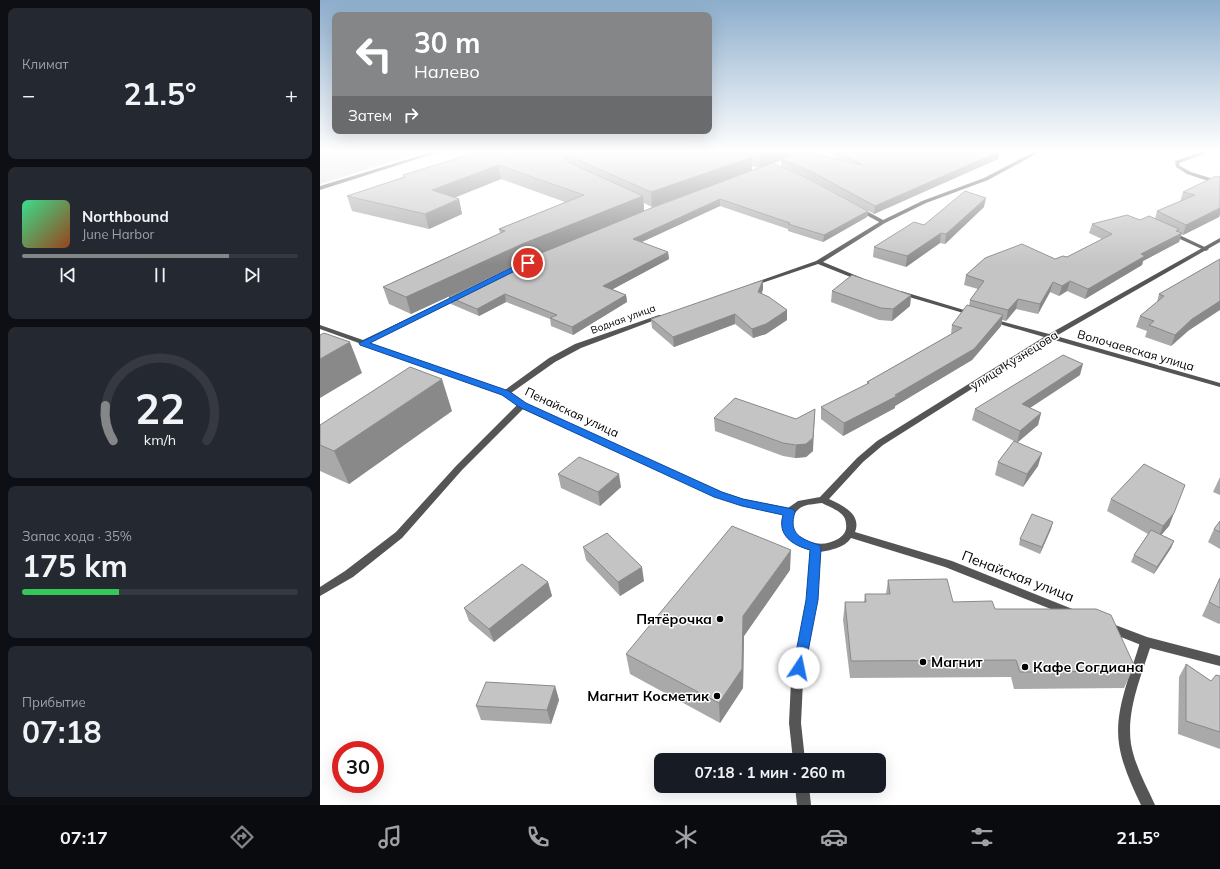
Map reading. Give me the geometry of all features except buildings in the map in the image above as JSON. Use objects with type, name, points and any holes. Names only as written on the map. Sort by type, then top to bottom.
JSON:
[{"type":"street","points":[[744,287],[818,262],[883,222],[924,202],[956,190]]},
{"type":"street","points":[[856,207],[883,222]]},
{"type":"street","points":[[1163,229],[1206,248]]},
{"type":"street","name":"улица Кузнецова","points":[[823,500],[860,460],[880,443],[1049,337],[1220,240]]},
{"type":"street","points":[[818,262],[866,281]]},
{"type":"street","name":"Волочаевская улица","points":[[895,291],[1049,337],[1220,385]]},
{"type":"street","points":[[363,343],[463,294]]},
{"type":"street","name":"Водная улица","points":[[506,393],[552,360],[578,346],[671,312]]},
{"type":"street","name":"Пенайская улица","points":[[320,326],[363,343],[506,393],[522,405],[718,494],[742,502],[790,512]]},
{"type":"street","points":[[320,592],[348,574],[398,535],[459,468],[522,405]]},
{"type":"street","points":[[823,500],[837,505],[848,512],[852,523],[850,534],[842,542],[830,547],[815,548],[800,543],[790,534],[786,523],[790,512],[798,505],[810,501],[823,500]]},
{"type":"street","name":"Пенайская улица","points":[[850,534],[948,564],[1080,616]]},
{"type":"street","points":[[798,753],[795,723],[797,681],[812,600],[815,548]]},
{"type":"street","points":[[1102,625],[1146,642],[1220,661]]},
{"type":"street","points":[[1146,642],[1125,718],[1125,744],[1134,774],[1148,805]]},
{"type":"street","points":[[803,793],[804,805]]},
{"type":"place","name":"Пятёрочка","points":[[720,619]]},
{"type":"place","name":"Магнит","points":[[923,662]]},
{"type":"place","name":"Кафе Согдиана","points":[[1025,667]]},
{"type":"place","name":"Магнит Косметик","points":[[717,696]]},
{"type":"route","points":[[528,263],[363,343],[506,393],[522,405],[718,494],[742,502],[790,512],[786,523],[790,534],[800,543],[815,548],[812,600],[799,668]]}]
